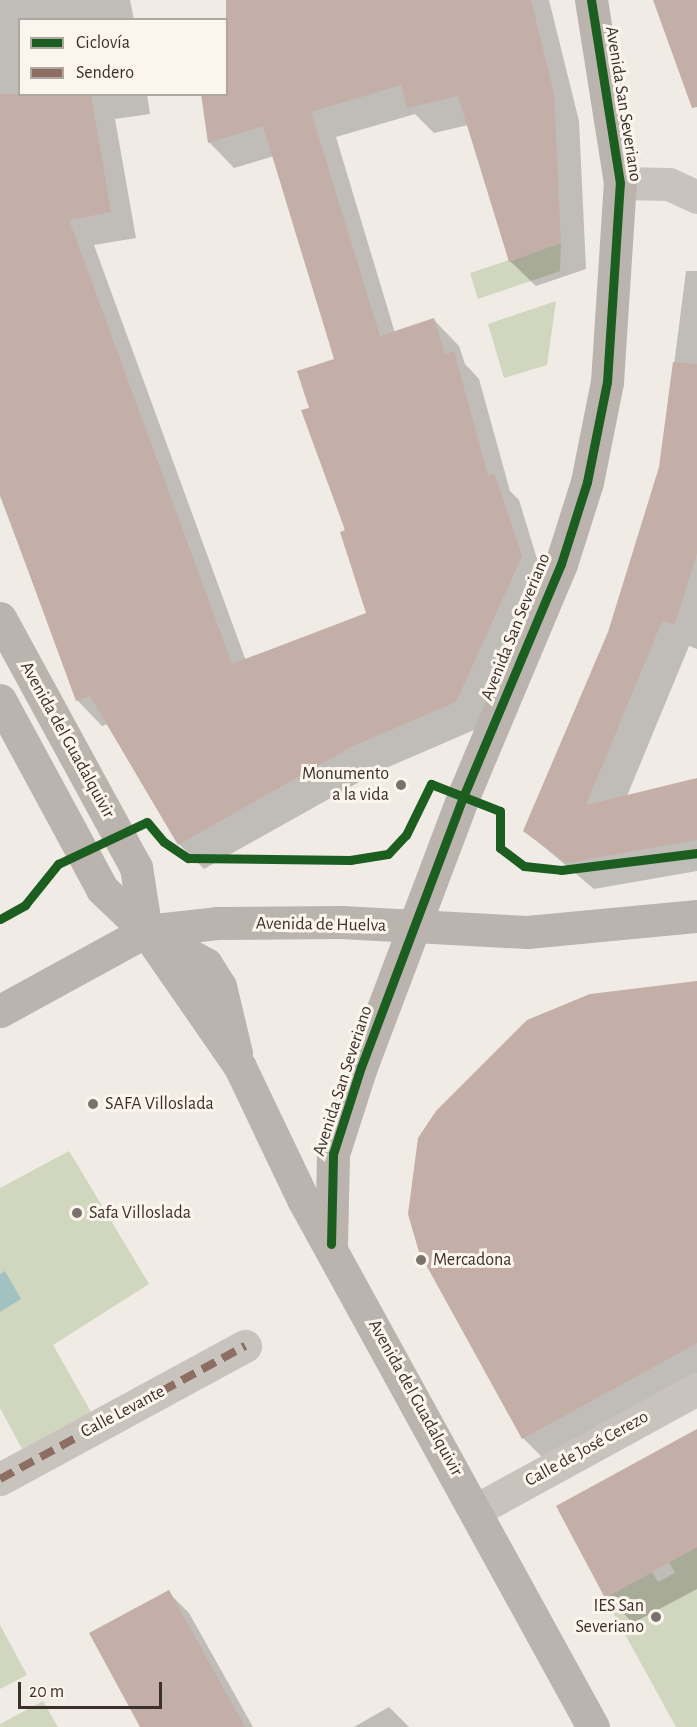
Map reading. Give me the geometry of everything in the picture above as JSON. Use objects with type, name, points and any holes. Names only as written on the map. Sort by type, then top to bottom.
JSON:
[{"type":"street","name":"Avenida San Severiano","points":[[332,1244],[333,1154],[413,928],[561,564],[588,482],[607,382],[620,183],[591,0]]},
{"type":"street","points":[[620,183],[669,184],[697,197]]},
{"type":"street","name":"Avenida del Guadalquivir","points":[[0,618],[136,867],[146,931]]},
{"type":"street","name":"Avenida del Guadalquivir","points":[[0,700],[102,889],[146,931],[240,1067],[304,1201],[332,1244],[593,1727]]},
{"type":"street","name":"Avenida de Huelva","points":[[0,1011],[146,931],[229,923],[527,932],[697,916]]},
{"type":"street","name":"Calle Levante","points":[[0,1479],[245,1346]]},
{"type":"street","name":"Calle de José Cerezo","points":[[476,1510],[697,1389]]},
{"type":"green space","points":[[561,243],[560,271],[478,299],[470,273]]},
{"type":"green space","points":[[556,301],[547,365],[504,378],[488,324]]},
{"type":"green space","points":[[69,1151],[149,1284],[53,1345],[91,1412],[22,1449],[0,1408],[0,1188]]},
{"type":"green space","points":[[697,1547],[697,1727],[676,1727],[605,1598],[652,1572],[658,1582],[675,1573],[669,1562]]},
{"type":"green space","points":[[0,1625],[27,1675],[0,1689]]},
{"type":"green space","points":[[43,1701],[58,1727],[0,1727],[0,1724]]},
{"type":"water","points":[[5,1271],[21,1299],[0,1312],[0,1274]]},
{"type":"building","points":[[226,0],[531,0],[554,94],[561,243],[509,262],[458,96],[407,108],[401,85],[311,112],[380,336],[434,318],[445,355],[454,351],[488,476],[494,473],[522,556],[456,702],[351,747],[178,845],[90,696],[76,701],[0,494],[0,94],[91,96],[111,212],[69,220],[232,664],[366,613],[340,532],[345,530],[301,410],[309,408],[297,371],[334,359],[263,126],[208,143],[201,96],[228,96],[228,18],[226,18]]},
{"type":"building","points":[[653,0],[697,0],[697,107],[692,108]]},
{"type":"building","points":[[673,362],[697,364],[697,553],[675,624],[662,621],[586,805],[697,778],[697,840],[566,863],[523,831],[608,632],[659,467]]},
{"type":"building","points":[[697,981],[697,1343],[522,1439],[419,1252],[408,1214],[418,1138],[436,1111],[527,1020],[590,994]]},
{"type":"building","points":[[697,1429],[697,1547],[605,1598],[556,1506]]},
{"type":"building","points":[[169,1590],[245,1727],[140,1727],[89,1633]]},
{"type":"marked path","points":[[0,1479],[245,1346]]},
{"type":"cycle path","points":[[331,1244],[333,1154],[361,1067],[463,797],[561,564],[587,482],[607,382],[620,183],[591,0]]},
{"type":"cycle path","points":[[0,919],[25,905],[58,864],[147,822],[164,842],[188,858],[350,860],[388,854],[406,835],[431,784],[500,811],[500,848],[524,866],[561,870],[697,853]]},
{"type":"place","name":"Monumento a la vida","points":[[401,785]]},
{"type":"place","name":"SAFA Villoslada","points":[[93,1104]]},
{"type":"place","name":"Safa Villoslada","points":[[77,1213]]},
{"type":"place","name":"Mercadona","points":[[421,1260]]},
{"type":"place","name":"IES San Severiano","points":[[656,1617]]}]
